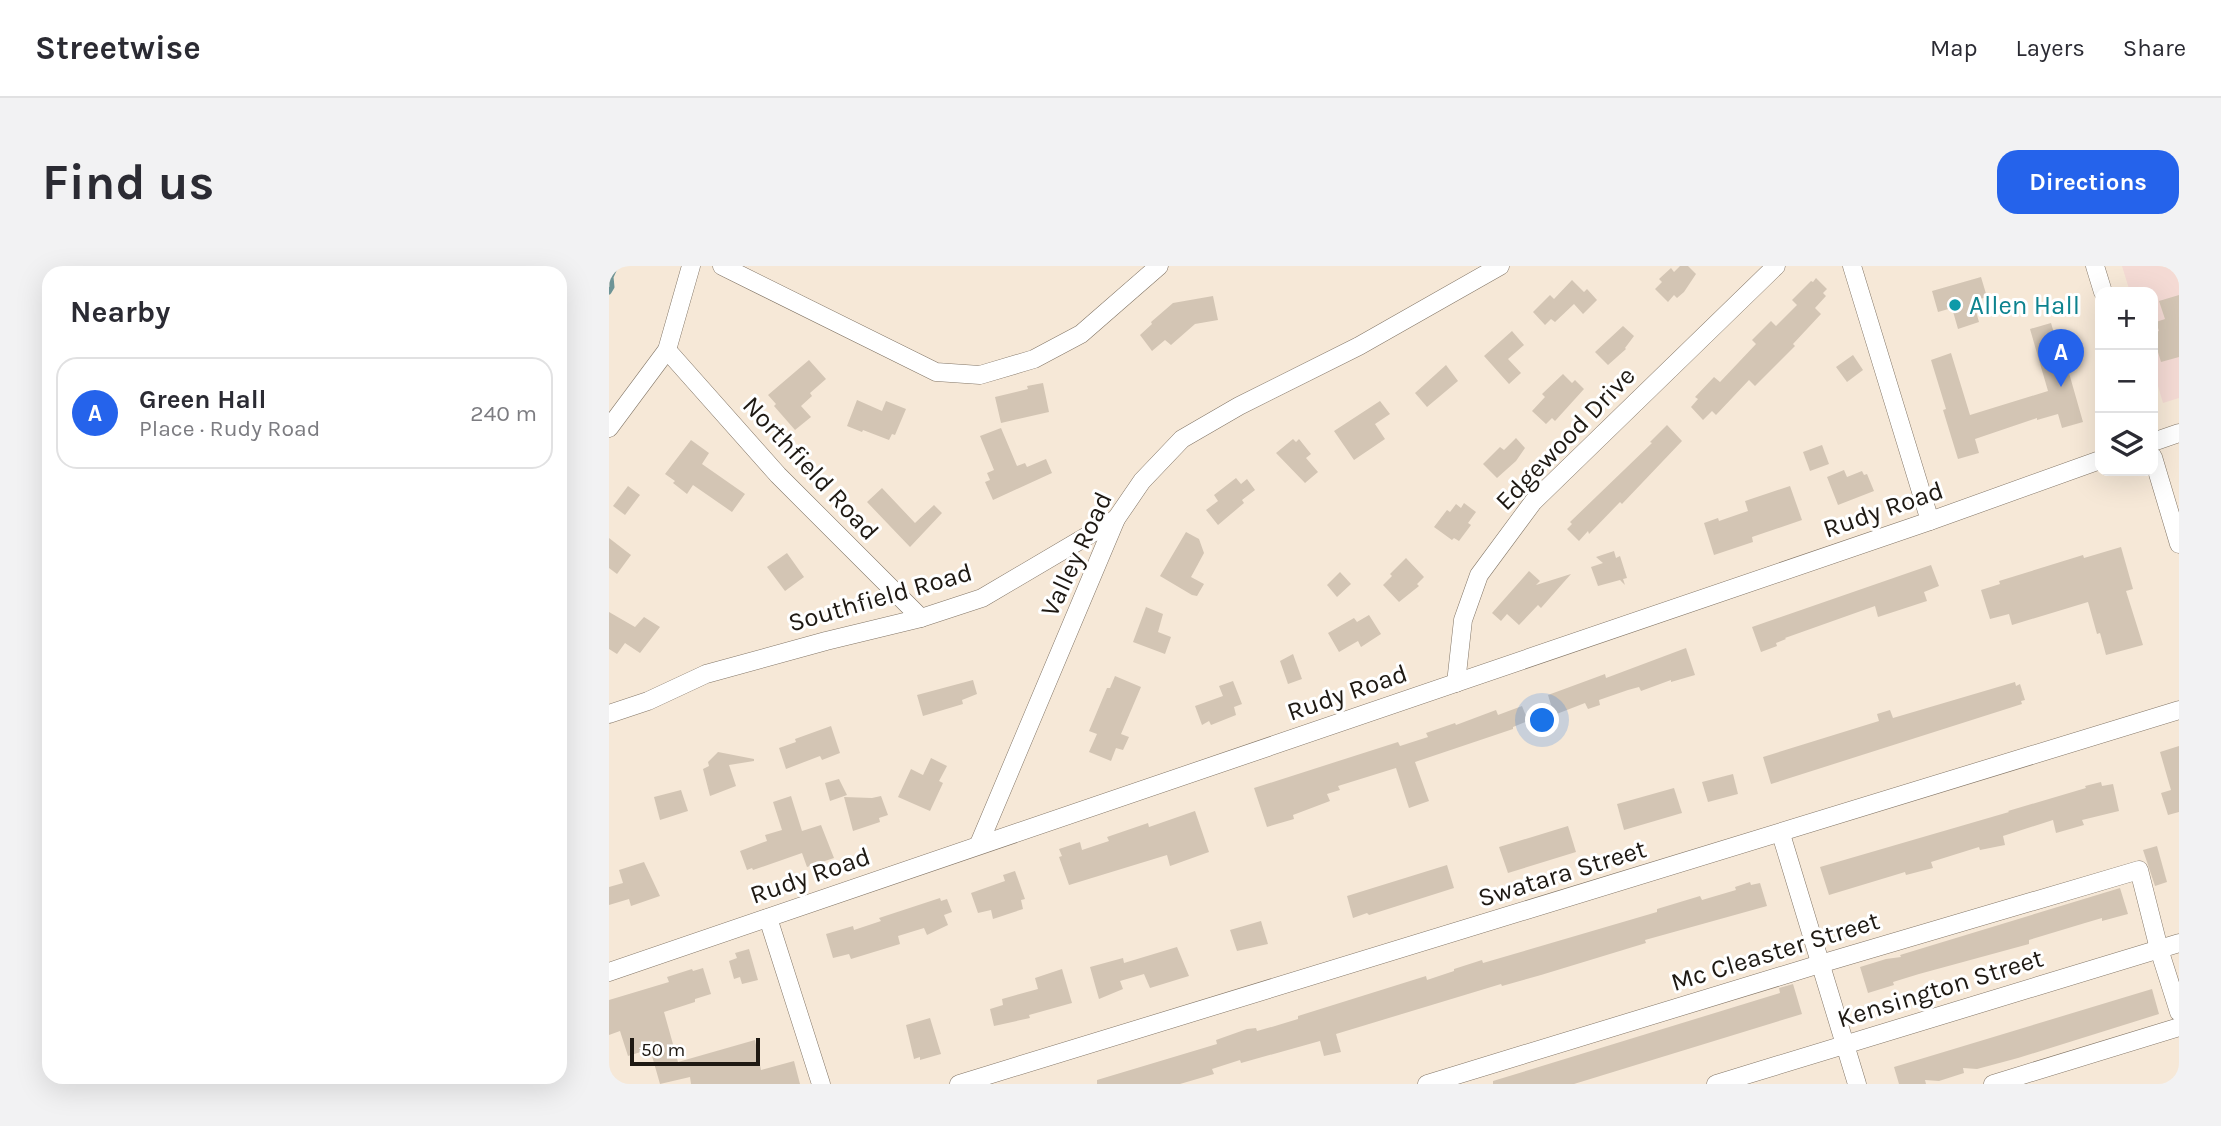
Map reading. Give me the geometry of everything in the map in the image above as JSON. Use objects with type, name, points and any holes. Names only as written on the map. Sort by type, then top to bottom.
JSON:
[{"type":"street","points":[[609,428],[667,350],[691,266]]},
{"type":"street","points":[[722,266],[936,372],[980,375],[1034,359],[1081,334],[1160,266]]},
{"type":"street","name":"Valley Road","points":[[979,844],[1116,519],[1143,481],[1182,439],[1359,346],[1500,266]]},
{"type":"street","name":"Edgewood Drive","points":[[1456,683],[1463,620],[1479,575],[1533,502],[1776,266]]},
{"type":"street","points":[[1852,266],[1930,521]]},
{"type":"street","points":[[2095,266],[2101,287]]},
{"type":"street","name":"Northfield Road","points":[[667,350],[778,475],[921,618]]},
{"type":"street","points":[[2158,440],[2179,433]]},
{"type":"street","name":"Rudy Road","points":[[609,972],[1930,521],[2095,462]]},
{"type":"street","points":[[2158,474],[2179,544]]},
{"type":"street","name":"Southfield Road","points":[[609,714],[648,701],[706,674],[921,618],[982,598],[1116,519]]},
{"type":"street","name":"Swatara Street","points":[[959,1084],[2179,710]]},
{"type":"street","points":[[1781,834],[1857,1084]]},
{"type":"street","name":"Mc Cleaster Street","points":[[1427,1084],[2139,870],[2159,949]]},
{"type":"street","points":[[768,918],[821,1084]]},
{"type":"street","name":"Kensington Street","points":[[1716,1084],[2179,943]]},
{"type":"street","points":[[2159,949],[2179,1012]]},
{"type":"street","points":[[1993,1084],[2179,1027]]},
{"type":"shaded area","points":[[2122,266],[2179,266],[2179,398],[2163,403],[2158,386],[2158,287],[2128,287]]},
{"type":"building","points":[[1680,266],[1688,266],[1696,274],[1684,292],[1677,298],[1674,295],[1668,302],[1655,289],[1662,282],[1659,279],[1671,268],[1674,272]]},
{"type":"building","name":"Allen Hall","points":[[1981,277],[1987,297],[1973,301],[1979,322],[1958,329],[1952,308],[1938,312],[1932,291]]},
{"type":"building","points":[[1816,278],[1827,289],[1823,293],[1826,296],[1815,308],[1821,314],[1793,344],[1795,346],[1755,386],[1749,380],[1716,415],[1712,411],[1703,420],[1691,407],[1698,399],[1695,397],[1714,377],[1720,382],[1756,344],[1752,340],[1771,321],[1776,326],[1797,305],[1792,300]]},
{"type":"building","points":[[1572,280],[1584,292],[1587,289],[1597,300],[1583,314],[1574,304],[1555,322],[1551,319],[1545,325],[1533,312],[1550,295],[1554,299]]},
{"type":"building","points":[[2179,295],[2179,357],[2161,362],[2158,352],[2158,321],[2165,319],[2159,301]]},
{"type":"building","points":[[1213,296],[1218,320],[1195,324],[1171,345],[1165,340],[1152,351],[1140,335],[1173,303]]},
{"type":"building","points":[[2051,323],[2083,422],[2062,428],[2058,414],[2037,418],[1975,439],[1979,453],[1958,459],[1931,360],[1951,353],[1970,415],[2048,391],[2030,329]]},
{"type":"building","points":[[1623,326],[1634,336],[1626,349],[1608,365],[1595,352]]},
{"type":"building","points":[[1512,331],[1524,345],[1508,359],[1521,373],[1509,384],[1484,356]]},
{"type":"building","points":[[1853,355],[1863,370],[1847,382],[1836,367]]},
{"type":"building","points":[[809,360],[826,379],[810,393],[812,396],[801,406],[811,417],[795,430],[768,395]]},
{"type":"building","points":[[1446,365],[1458,381],[1427,407],[1415,393]]},
{"type":"building","points":[[1563,374],[1584,389],[1555,421],[1552,418],[1546,424],[1532,411],[1545,397],[1542,394]]},
{"type":"building","points":[[1043,383],[1049,412],[1001,423],[995,397]]},
{"type":"building","points":[[857,400],[882,411],[886,401],[906,409],[895,435],[892,434],[889,440],[847,426]]},
{"type":"building","points":[[1380,401],[1390,414],[1375,424],[1385,439],[1354,460],[1334,431]]},
{"type":"building","points":[[1667,425],[1682,441],[1622,504],[1620,502],[1579,541],[1567,529],[1572,524],[1570,522],[1652,443],[1650,442]]},
{"type":"building","points":[[1001,428],[1017,466],[1025,463],[1027,467],[1046,459],[1052,473],[993,500],[985,482],[990,480],[987,473],[994,470],[980,436]]},
{"type":"building","points":[[1516,438],[1525,448],[1516,461],[1497,478],[1483,464],[1500,447],[1504,450]]},
{"type":"building","points":[[1293,439],[1296,442],[1299,439],[1311,454],[1306,458],[1318,472],[1305,483],[1276,453]]},
{"type":"building","points":[[691,440],[709,453],[702,464],[745,494],[732,512],[693,485],[687,494],[665,474]]},
{"type":"building","points":[[1822,445],[1829,464],[1810,471],[1803,452]]},
{"type":"building","points":[[1844,470],[1847,477],[1862,471],[1864,475],[1867,474],[1874,491],[1838,505],[1827,477]]},
{"type":"building","points":[[1236,478],[1241,484],[1247,479],[1255,490],[1218,525],[1206,510],[1218,501],[1214,495]]},
{"type":"building","points":[[628,486],[640,495],[625,515],[613,506]]},
{"type":"building","points":[[1790,486],[1802,520],[1752,537],[1753,542],[1714,555],[1704,523],[1748,511],[1745,501]]},
{"type":"building","points":[[882,488],[915,523],[934,505],[942,513],[910,547],[867,502]]},
{"type":"building","points":[[1464,503],[1476,512],[1468,523],[1471,525],[1459,541],[1454,538],[1452,540],[1434,527],[1447,510],[1450,512],[1456,504],[1461,508]]},
{"type":"building","points":[[1186,532],[1199,539],[1204,553],[1191,577],[1204,584],[1197,596],[1160,576]]},
{"type":"building","points":[[609,538],[631,555],[617,574],[609,568]]},
{"type":"building","points":[[2121,547],[2133,589],[2126,591],[2143,645],[2106,655],[2088,602],[2012,625],[2009,614],[1990,619],[1981,590],[2000,584],[1999,581],[2083,555],[2084,558]]},
{"type":"building","points":[[1614,551],[1616,558],[1620,556],[1627,578],[1623,579],[1625,585],[1620,580],[1598,586],[1591,567],[1603,563],[1596,557]]},
{"type":"building","points":[[787,553],[804,577],[785,591],[767,567]]},
{"type":"building","points":[[1406,558],[1424,577],[1417,584],[1419,586],[1399,602],[1383,585]]},
{"type":"building","points":[[1931,565],[1939,586],[1924,592],[1927,601],[1878,617],[1875,606],[1785,638],[1776,643],[1777,646],[1761,652],[1752,627]]},
{"type":"building","points":[[1529,571],[1540,581],[1536,585],[1571,574],[1541,608],[1538,605],[1519,625],[1507,614],[1501,621],[1492,613]]},
{"type":"building","points":[[1340,572],[1351,584],[1337,597],[1327,585]]},
{"type":"building","points":[[1146,607],[1163,614],[1158,632],[1171,637],[1165,654],[1133,642]]},
{"type":"building","points":[[609,612],[635,627],[644,617],[660,627],[640,653],[625,643],[617,654],[609,649]]},
{"type":"building","points":[[1369,615],[1381,634],[1361,647],[1358,641],[1339,652],[1328,633],[1354,618],[1357,622]]},
{"type":"building","points":[[1686,648],[1695,675],[1641,691],[1639,687],[1628,690],[1599,700],[1600,705],[1588,709],[1585,703],[1554,715],[1548,695],[1605,674],[1606,678]]},
{"type":"building","points":[[1293,654],[1302,679],[1288,684],[1280,661]]},
{"type":"building","points":[[1115,676],[1141,687],[1121,734],[1129,737],[1123,750],[1116,748],[1111,761],[1089,752],[1097,734],[1089,731],[1107,688],[1110,688]]},
{"type":"building","points":[[973,680],[977,694],[962,700],[963,704],[923,716],[917,695]]},
{"type":"building","points":[[1233,681],[1242,704],[1234,707],[1236,715],[1211,725],[1209,721],[1202,725],[1195,706],[1223,696],[1219,686]]},
{"type":"building","points":[[2015,682],[2016,686],[2020,684],[2025,700],[2021,701],[2022,704],[1771,784],[1763,757],[1879,721],[1877,714],[1890,710],[1893,718]]},
{"type":"building","points":[[1522,706],[1528,721],[1513,729],[1415,762],[1429,801],[1409,808],[1396,768],[1338,786],[1340,790],[1327,794],[1330,801],[1293,815],[1294,819],[1267,827],[1254,788],[1398,742],[1400,746],[1428,737],[1426,733],[1496,710],[1498,715]]},
{"type":"building","points":[[831,726],[840,753],[822,760],[820,756],[786,769],[779,748]]},
{"type":"building","points":[[2179,746],[2179,812],[2168,815],[2161,793],[2171,790],[2160,752]]},
{"type":"building","points":[[718,752],[754,761],[729,765],[736,786],[710,796],[703,769],[709,766],[708,762]]},
{"type":"building","points":[[931,758],[947,766],[939,781],[943,783],[930,811],[898,797],[911,769],[923,775]]},
{"type":"building","points":[[1733,774],[1738,794],[1708,802],[1702,782]]},
{"type":"building","points":[[839,779],[847,795],[830,801],[825,783]]},
{"type":"building","points":[[2101,782],[2102,786],[2113,784],[2119,811],[2082,820],[2084,825],[2056,833],[2053,820],[2003,836],[2005,845],[1980,850],[1979,847],[1931,862],[1933,868],[1906,875],[1905,872],[1829,895],[1820,867]]},
{"type":"building","points":[[1674,788],[1682,813],[1624,830],[1617,804]]},
{"type":"building","points":[[681,790],[688,811],[660,820],[654,797]]},
{"type":"building","points":[[791,796],[802,831],[821,825],[834,858],[807,867],[802,853],[747,870],[740,851],[767,841],[765,835],[782,830],[773,802]]},
{"type":"building","points":[[881,796],[888,815],[879,818],[880,822],[853,831],[844,797]]},
{"type":"building","points":[[1195,811],[1209,852],[1170,866],[1167,855],[1069,885],[1059,857],[1062,856],[1059,849],[1080,842],[1082,850],[1109,841],[1107,837],[1148,823],[1149,827]]},
{"type":"building","points":[[1568,826],[1576,852],[1508,873],[1499,847]]},
{"type":"building","points":[[2157,846],[2167,882],[2155,886],[2143,850]]},
{"type":"building","points":[[644,862],[660,896],[631,906],[629,899],[609,905],[609,887],[623,883],[619,870]]},
{"type":"building","points":[[1447,865],[1454,888],[1353,918],[1347,896]]},
{"type":"building","points":[[1015,871],[1025,899],[1021,900],[1023,909],[993,919],[991,910],[978,913],[971,893],[1005,881],[1003,875]]},
{"type":"building","points":[[1750,882],[1751,885],[1760,883],[1767,906],[1645,940],[1646,943],[1541,975],[1502,986],[1501,984],[1336,1034],[1341,1052],[1324,1056],[1320,1041],[1241,1063],[1240,1060],[1212,1069],[1214,1074],[1180,1084],[1097,1084],[1097,1080],[1217,1044],[1216,1040],[1247,1029],[1256,1028],[1257,1031],[1275,1026],[1298,1019],[1298,1016],[1426,976],[1427,980],[1482,960],[1483,963],[1657,912],[1657,909],[1700,896],[1702,900],[1736,890],[1735,887]]},
{"type":"building","points":[[2120,888],[2128,914],[2102,921],[2102,918],[2029,940],[2029,944],[1919,974],[1868,993],[1860,967],[1901,957],[1900,955]]},
{"type":"building","points":[[940,898],[941,901],[947,899],[952,912],[944,915],[948,925],[927,935],[924,928],[898,936],[900,944],[851,959],[849,954],[833,958],[826,934],[853,926],[854,930],[881,921],[879,918]]},
{"type":"building","points":[[1261,921],[1268,944],[1237,951],[1230,930]]},
{"type":"building","points":[[1177,947],[1189,976],[1150,988],[1144,974],[1120,981],[1123,989],[1099,999],[1090,967],[1123,958],[1124,963]]},
{"type":"building","points":[[749,949],[758,980],[742,984],[740,977],[734,979],[729,961],[737,958],[735,953]]},
{"type":"building","points":[[703,968],[711,994],[664,1012],[678,1062],[755,1040],[761,1070],[794,1061],[800,1084],[691,1084],[690,1077],[660,1084],[650,1049],[628,1056],[620,1031],[609,1035],[609,1000],[669,982],[667,977]]},
{"type":"building","points":[[1062,969],[1072,1003],[1029,1015],[1030,1018],[994,1026],[990,1009],[1003,1005],[1002,999],[1038,989],[1035,978]]},
{"type":"building","points":[[1793,984],[1802,1014],[1574,1084],[1493,1084],[1493,1081],[1780,993],[1779,988]]},
{"type":"building","points":[[2152,989],[2159,1014],[2018,1058],[1977,1069],[1963,1068],[1964,1073],[1939,1081],[1899,1084],[1894,1067]]},
{"type":"building","points":[[930,1018],[941,1054],[914,1059],[906,1025]]},
{"type":"waterway","points":[[609,292],[616,266]]},
{"type":"place","name":"Allen Hall","points":[[1955,305]]},
{"type":"place","name":"Green Hall","points":[[2061,387]]}]
